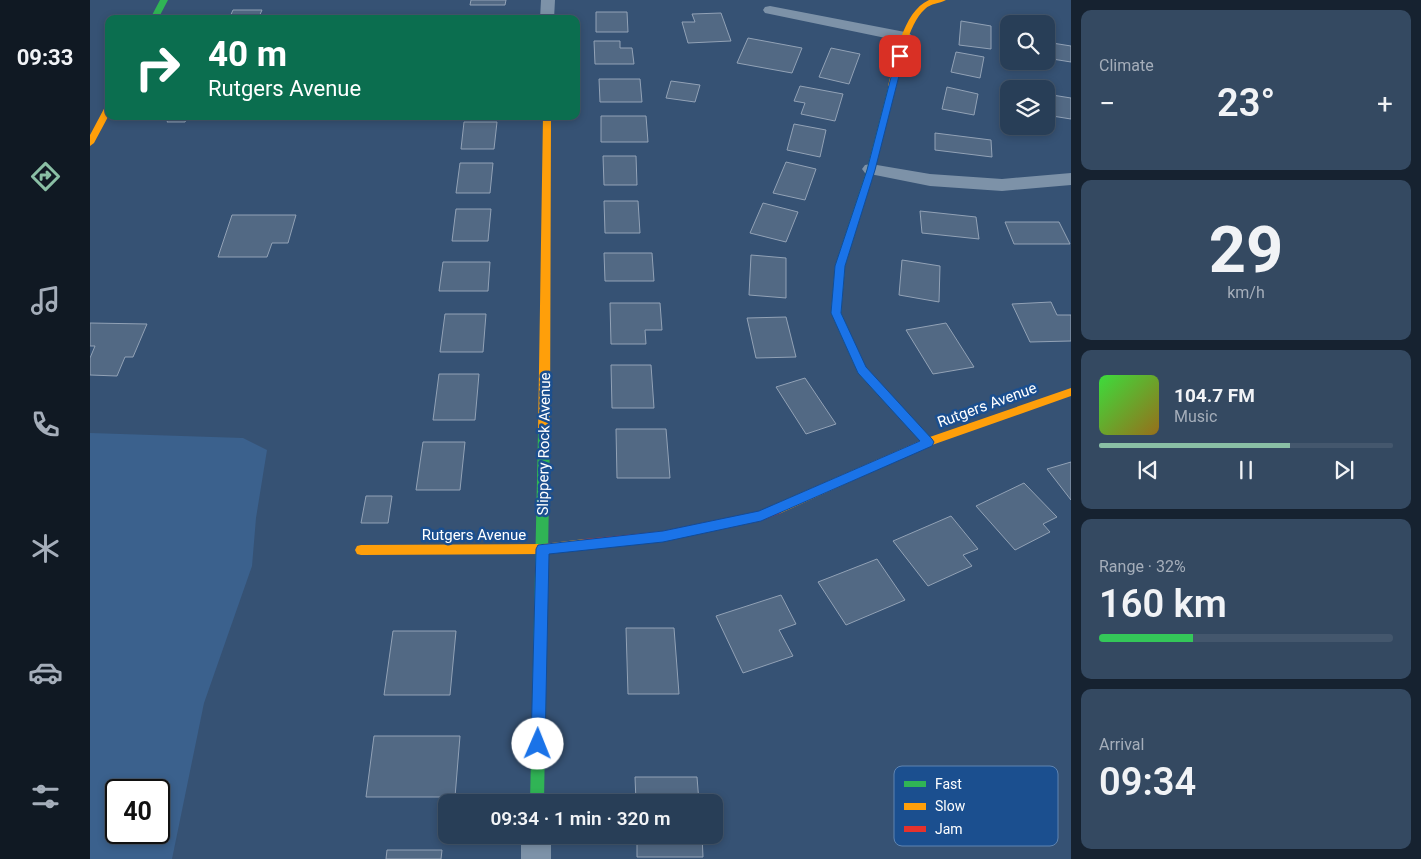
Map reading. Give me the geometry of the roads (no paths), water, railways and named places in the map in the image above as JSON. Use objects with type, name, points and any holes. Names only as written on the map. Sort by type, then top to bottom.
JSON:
[{"type":"street","points":[[156,15],[164,0]]},
{"type":"street","points":[[548,0],[548,15]]},
{"type":"street","points":[[928,442],[862,370],[836,313],[840,266],[871,170],[905,37],[915,16],[929,2],[942,0]]},
{"type":"street","points":[[770,10],[905,37]]},
{"type":"street","points":[[90,143],[105,115]]},
{"type":"street","name":"Slippery Rock Avenue","points":[[537,794],[543,549],[546,120]]},
{"type":"street","points":[[871,170],[930,180],[1002,185],[1071,179]]},
{"type":"street","name":"Rutgers Avenue","points":[[361,550],[543,549],[663,536],[761,516],[928,442],[1071,392]]},
{"type":"street","points":[[536,844],[536,859]]},
{"type":"water","points":[[90,433],[243,438],[267,450],[256,518],[252,566],[204,703],[172,859],[90,859]]}]
